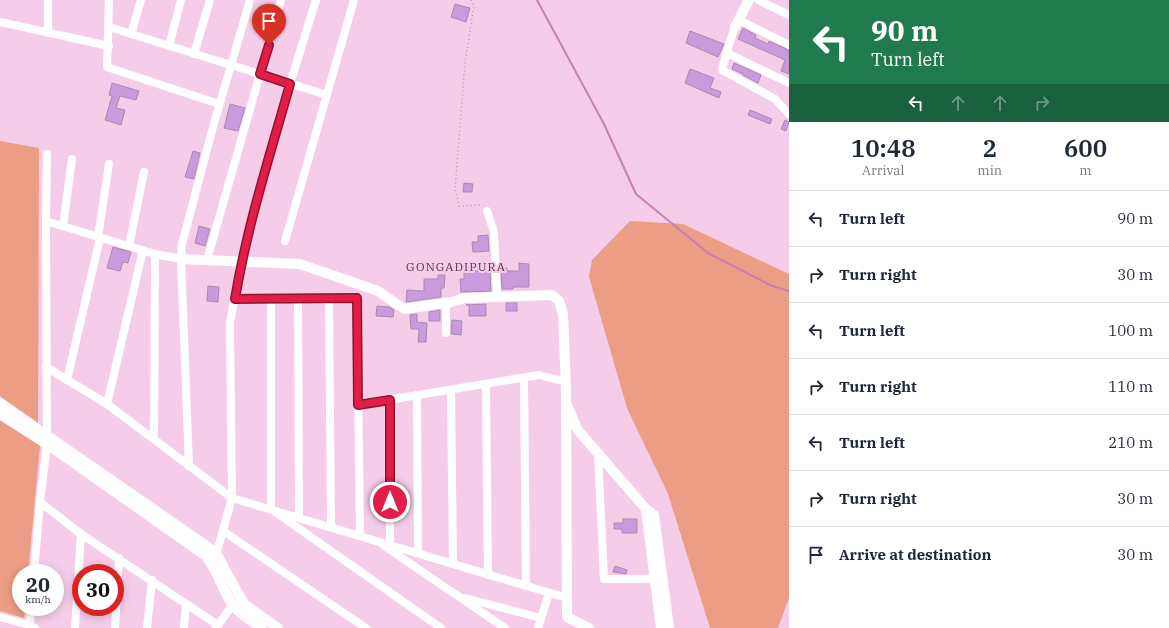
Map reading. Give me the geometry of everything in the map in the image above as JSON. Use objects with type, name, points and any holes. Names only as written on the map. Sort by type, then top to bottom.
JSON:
[{"type":"street","points":[[48,0],[48,32]]},
{"type":"street","points":[[109,0],[107,67],[219,104]]},
{"type":"street","points":[[131,34],[141,0]]},
{"type":"street","points":[[169,46],[181,0]]},
{"type":"street","points":[[194,54],[210,0]]},
{"type":"street","points":[[189,466],[181,259],[182,244],[219,104],[250,0]]},
{"type":"street","points":[[207,260],[281,0]]},
{"type":"street","points":[[213,565],[232,498],[230,323],[241,262],[290,84],[316,0]]},
{"type":"street","points":[[285,241],[354,0]]},
{"type":"street","points":[[749,0],[737,24],[726,53],[722,70],[775,99],[789,114]]},
{"type":"street","points":[[758,0],[789,15]]},
{"type":"street","points":[[0,22],[108,46]]},
{"type":"street","points":[[737,24],[789,45]]},
{"type":"street","points":[[109,27],[327,95]]},
{"type":"street","points":[[726,53],[789,83]]},
{"type":"street","points":[[35,564],[47,440],[47,154]]},
{"type":"street","points":[[63,226],[72,159]]},
{"type":"street","points":[[67,380],[99,237],[109,164]]},
{"type":"street","points":[[129,246],[144,172]]},
{"type":"street","points":[[487,212],[494,232],[497,297]]},
{"type":"street","points":[[46,221],[154,254],[181,259],[300,264],[378,291],[404,309],[446,303],[466,298],[552,295],[559,301],[563,314],[566,382],[567,617],[589,628]]},
{"type":"street","points":[[107,404],[143,250]]},
{"type":"street","points":[[154,254],[154,439]]},
{"type":"street","points":[[235,299],[357,298],[360,536]]},
{"type":"street","points":[[271,299],[271,509]]},
{"type":"street","points":[[298,299],[299,518]]},
{"type":"street","points":[[329,299],[331,527]]},
{"type":"street","points":[[446,303],[446,333]]},
{"type":"street","points":[[46,367],[107,404],[232,498],[567,598]]},
{"type":"street","points":[[358,405],[539,375],[566,382]]},
{"type":"street","points":[[524,378],[526,586]]},
{"type":"street","points":[[486,384],[488,574]]},
{"type":"street","points":[[451,390],[453,564]]},
{"type":"street","points":[[417,395],[418,553]]},
{"type":"street","points":[[390,400],[390,545]]},
{"type":"street","points":[[0,403],[47,440],[206,556],[213,565],[233,604],[240,612],[262,628]]},
{"type":"street","points":[[566,404],[577,429],[646,509],[654,515],[669,628]]},
{"type":"street","points":[[0,414],[47,440],[211,549],[217,555],[244,604],[278,628]]},
{"type":"street","points":[[598,454],[604,579],[648,579]]},
{"type":"street","points":[[40,502],[81,534],[152,580],[217,627],[233,604]]},
{"type":"street","points":[[271,509],[440,628]]},
{"type":"street","points":[[646,509],[661,628]]},
{"type":"street","points":[[223,530],[366,628]]},
{"type":"street","points":[[75,628],[81,534]]},
{"type":"street","points":[[377,541],[504,628]]},
{"type":"street","points":[[115,628],[119,558]]},
{"type":"street","points":[[148,628],[152,580]]},
{"type":"street","points":[[538,628],[549,593]]},
{"type":"street","points":[[458,597],[541,618]]},
{"type":"street","points":[[184,628],[186,604]]},
{"type":"street","points":[[0,616],[32,626],[31,616]]},
{"type":"path","points":[[471,0],[474,6],[465,63],[455,188],[459,206],[480,205],[487,212]]},
{"type":"shaded area","points":[[0,141],[39,148],[38,423],[0,396]]},
{"type":"shaded area","points":[[630,221],[683,224],[789,274],[789,598],[778,628],[710,628],[668,494],[627,408],[589,277],[592,260]]},
{"type":"shaded area","points":[[0,420],[40,446],[29,564],[12,564],[12,614],[0,611]]},
{"type":"building","points":[[455,4],[470,8],[466,22],[451,17]]},
{"type":"building","points":[[743,28],[756,35],[755,38],[768,44],[769,41],[789,50],[789,74],[781,71],[785,60],[738,39]]},
{"type":"building","points":[[690,31],[724,44],[718,57],[686,43]]},
{"type":"building","points":[[734,63],[761,75],[758,83],[732,69]]},
{"type":"building","points":[[690,69],[714,78],[710,88],[721,92],[719,98],[685,83]]},
{"type":"building","points":[[112,83],[139,91],[136,100],[120,96],[116,108],[125,110],[121,125],[105,120],[112,96],[109,95]]},
{"type":"building","points":[[230,104],[245,108],[238,131],[224,128]]},
{"type":"building","points":[[750,110],[772,119],[770,124],[748,115]]},
{"type":"building","points":[[785,120],[789,122],[786,131],[781,129]]},
{"type":"building","points":[[193,151],[200,153],[194,179],[185,177]]},
{"type":"building","points":[[464,183],[473,184],[472,192],[463,192]]},
{"type":"building","points":[[199,226],[210,229],[205,246],[195,243]]},
{"type":"building","points":[[488,235],[489,251],[473,252],[472,242],[478,242],[478,236]]},
{"type":"building","points":[[113,247],[131,252],[128,263],[123,262],[120,271],[107,268]]},
{"type":"building","points":[[519,263],[529,264],[529,287],[502,289],[501,268],[507,268],[507,271],[519,271]]},
{"type":"building","points":[[464,267],[471,268],[471,271],[490,271],[491,291],[461,292],[460,279],[464,279]]},
{"type":"building","points":[[438,275],[445,275],[444,288],[441,288],[441,297],[406,302],[407,290],[424,291],[424,279],[438,279]]},
{"type":"building","points":[[208,286],[219,287],[218,302],[207,301]]},
{"type":"building","points":[[506,303],[517,303],[517,311],[506,311]]},
{"type":"building","points":[[486,304],[486,316],[469,316],[469,305],[466,305]]},
{"type":"building","points":[[377,306],[389,307],[394,310],[393,317],[376,316]]},
{"type":"building","points":[[440,310],[440,321],[429,321],[429,312]]},
{"type":"building","points":[[417,314],[417,322],[427,323],[426,342],[418,342],[419,329],[411,329],[410,315]]},
{"type":"building","points":[[452,320],[462,321],[461,335],[451,334]]},
{"type":"building","points":[[623,519],[637,519],[637,533],[622,533],[622,529],[614,529],[614,523],[623,523]]},
{"type":"building","points":[[615,566],[627,570],[626,574],[613,572]]},
{"type":"waterway","points":[[537,0],[604,124],[636,194],[708,253],[772,286],[789,291]]},
{"type":"district","name":"GONGADIPURA","points":[[456,267]]},
{"type":"route","points":[[269,45],[260,74],[290,84],[241,262],[235,299],[357,298],[358,405],[390,400],[390,502]]}]
